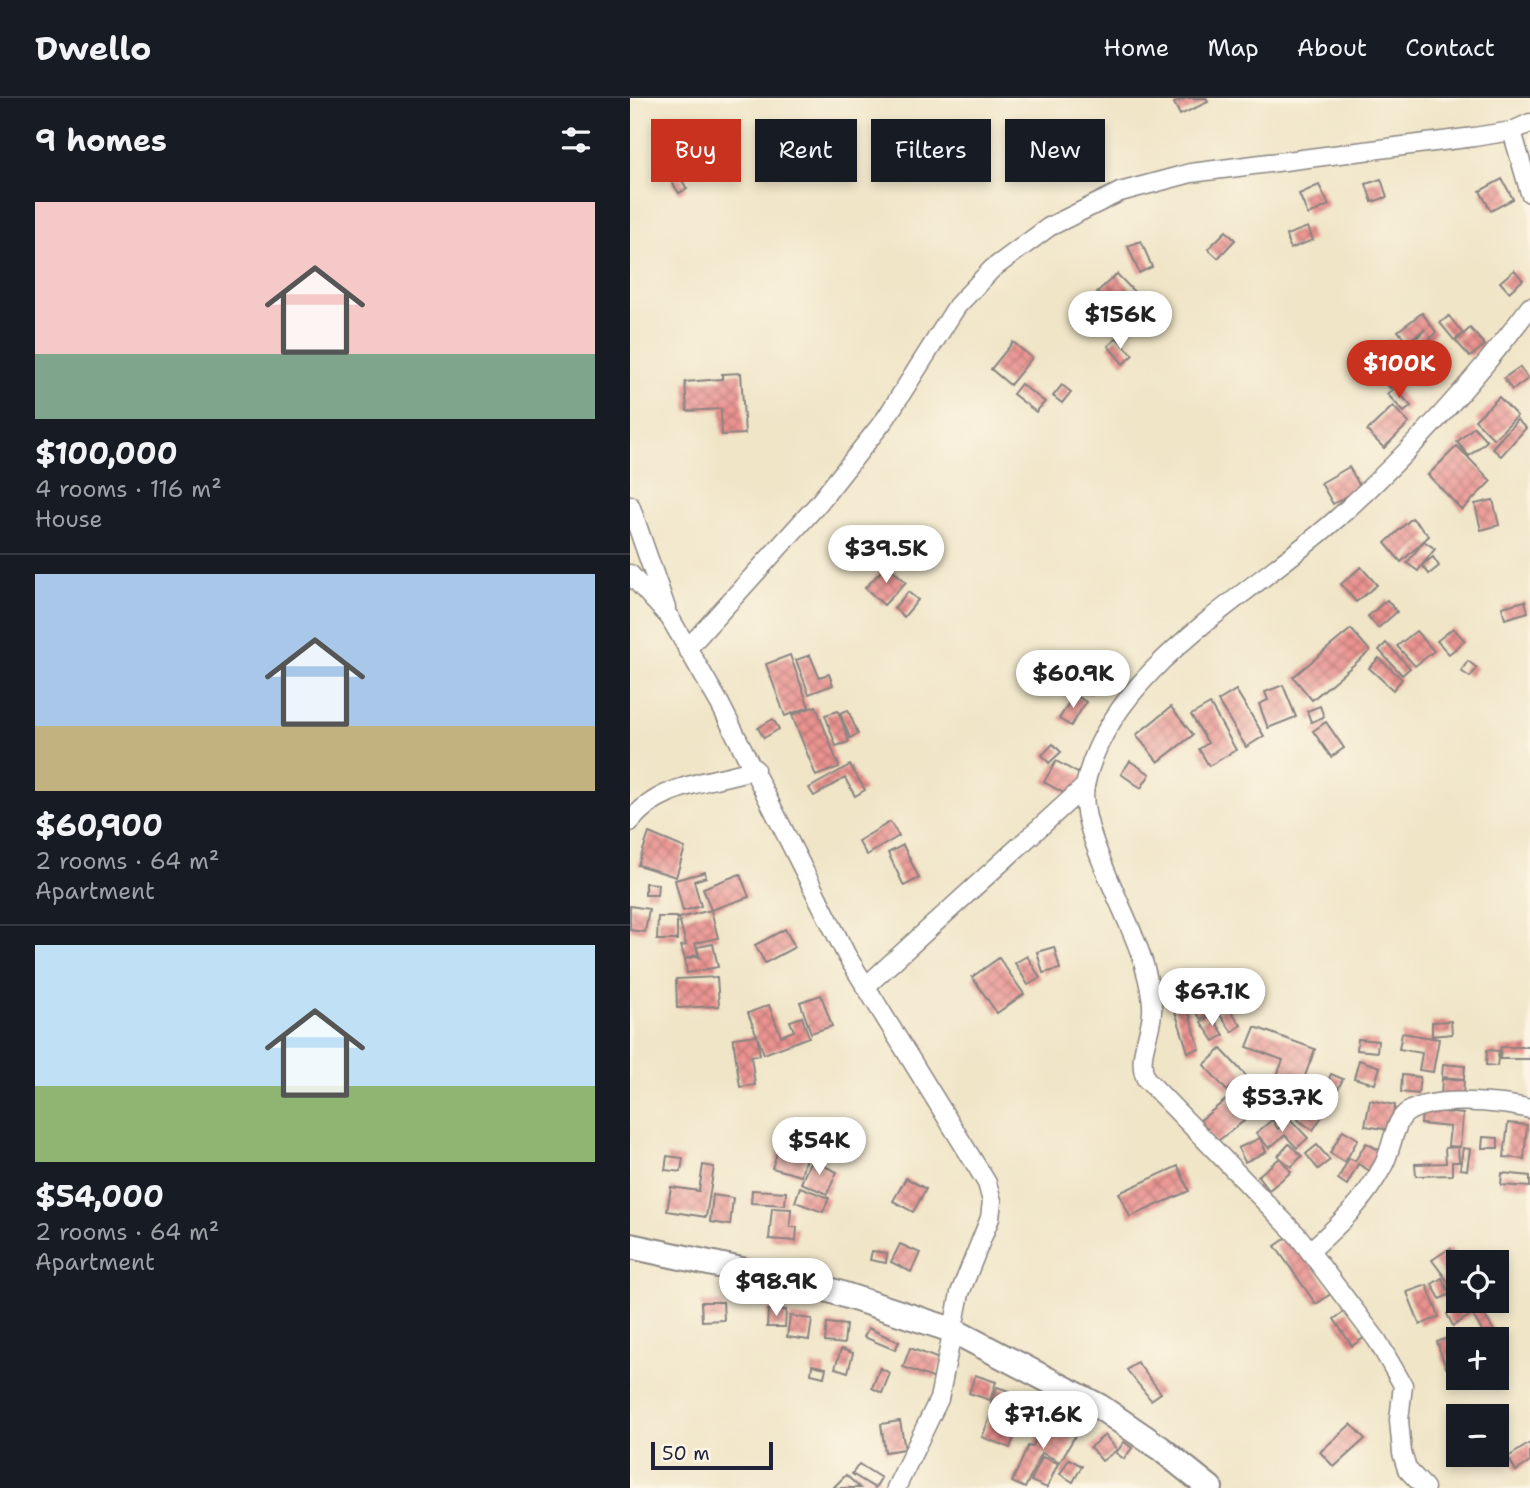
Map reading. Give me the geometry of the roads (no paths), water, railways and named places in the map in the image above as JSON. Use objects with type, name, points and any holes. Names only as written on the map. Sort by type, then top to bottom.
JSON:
[{"type":"main road","points":[[630,1246],[820,1287],[952,1330],[1100,1407],[1160,1448],[1210,1488]]},
{"type":"street","points":[[687,649],[818,504],[886,418],[957,306],[992,269],[1049,227],[1120,192],[1191,173],[1512,131],[1530,122]]},
{"type":"street","points":[[1512,131],[1530,192]]},
{"type":"street","points":[[865,987],[1085,786],[1116,715],[1138,686],[1175,647],[1296,554],[1384,474],[1491,358],[1530,307]]},
{"type":"street","points":[[630,505],[670,618],[755,769],[865,987],[970,1153],[989,1191],[990,1218],[960,1293],[939,1399],[896,1488]]},
{"type":"street","points":[[630,574],[670,618]]},
{"type":"street","points":[[630,822],[640,809],[657,797],[684,786],[755,769]]},
{"type":"street","points":[[1085,786],[1089,823],[1144,966],[1153,1009],[1142,1065],[1146,1079],[1310,1251],[1363,1321],[1403,1385],[1399,1420],[1402,1453],[1407,1469],[1425,1488]]},
{"type":"street","points":[[1310,1251],[1357,1209],[1384,1164],[1403,1116],[1418,1107],[1443,1102],[1480,1102],[1530,1109]]}]
